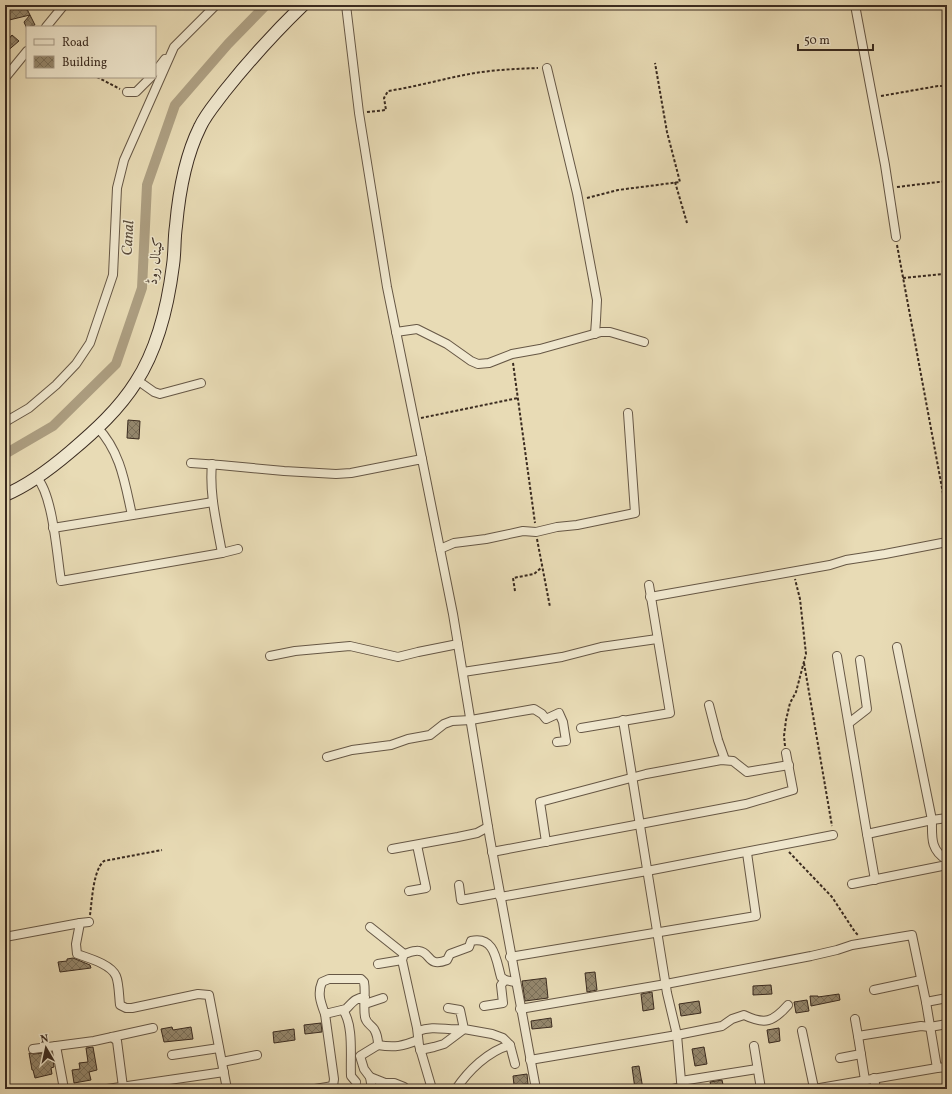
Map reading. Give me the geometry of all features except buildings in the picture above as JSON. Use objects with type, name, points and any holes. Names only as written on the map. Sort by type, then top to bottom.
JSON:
[{"type":"street","points":[[47,26],[64,5]]},
{"type":"street","points":[[156,71],[174,47],[216,5]]},
{"type":"street","name":"کینال روڈ","points":[[5,495],[37,478],[86,438],[116,409],[137,380],[148,361],[158,338],[173,265],[181,186],[189,154],[200,127],[209,112],[237,76],[303,5]]},
{"type":"street","points":[[346,5],[359,113],[387,287],[458,644],[510,957],[536,1089]]},
{"type":"street","points":[[855,5],[896,237]]},
{"type":"street","points":[[5,422],[29,408],[56,385],[76,364],[90,343],[112,275],[117,188],[124,160],[174,47]]},
{"type":"street","points":[[5,78],[26,52]]},
{"type":"street","points":[[547,68],[578,200],[597,300],[594,334]]},
{"type":"street","points":[[126,92],[136,92],[150,78]]},
{"type":"street","points":[[396,332],[418,329],[447,344],[465,358],[478,364],[489,363],[512,354],[540,349],[594,334],[610,332],[644,342]]},
{"type":"street","points":[[137,380],[151,390],[160,394],[201,383]]},
{"type":"street","points":[[440,549],[454,543],[486,540],[523,530],[536,532],[557,527],[577,525],[635,512],[628,413]]},
{"type":"street","points":[[97,428],[106,436],[118,460],[123,474],[132,515]]},
{"type":"street","points":[[192,464],[212,464],[336,474],[350,473],[422,459]]},
{"type":"street","points":[[212,464],[211,476],[222,553]]},
{"type":"street","points":[[37,478],[41,483],[47,498],[61,581],[238,549]]},
{"type":"street","points":[[53,528],[214,502]]},
{"type":"street","points":[[650,597],[830,565],[846,560],[947,542]]},
{"type":"street","points":[[581,728],[670,713],[648,585]]},
{"type":"street","points":[[463,672],[562,657],[601,648],[657,639]]},
{"type":"street","points":[[270,656],[295,651],[350,646],[398,657],[458,644]]},
{"type":"street","points":[[897,647],[932,820],[934,848],[940,856],[947,860]]},
{"type":"street","points":[[837,656],[875,880]]},
{"type":"street","points":[[849,723],[867,709],[860,660]]},
{"type":"street","points":[[709,705],[725,760]]},
{"type":"street","points":[[327,757],[352,750],[395,744],[408,739],[430,735],[444,724],[452,721],[471,720],[534,710],[542,714],[546,719],[559,713],[563,722],[566,741],[557,742]]},
{"type":"street","points":[[623,720],[657,932],[673,1021],[677,1035],[682,1086]]},
{"type":"street","points":[[492,852],[746,804],[793,790],[786,753]]},
{"type":"street","points":[[546,842],[540,802],[646,774],[725,760],[733,760],[747,772],[788,765]]},
{"type":"street","points":[[867,834],[947,818]]},
{"type":"street","points":[[392,849],[476,833],[488,827]]},
{"type":"street","points":[[459,885],[461,900],[500,895],[747,853],[833,835]]},
{"type":"street","points":[[409,891],[426,888],[417,845]]},
{"type":"street","points":[[510,957],[756,916],[747,853]]},
{"type":"street","points":[[852,884],[947,865]]},
{"type":"street","points":[[5,937],[89,922]]},
{"type":"street","points":[[80,923],[76,944],[77,954],[110,968],[116,976],[120,1005],[126,1008],[132,1008],[198,994],[209,995],[227,1089]]},
{"type":"street","points":[[370,927],[403,957],[418,1030],[420,1050],[432,1089]]},
{"type":"street","points":[[520,1009],[666,984],[811,956],[852,945],[912,935],[926,1002],[937,1068]]},
{"type":"street","points":[[378,964],[419,951],[424,952],[430,960],[443,962],[447,960],[450,954],[469,947],[471,942],[482,940],[487,943],[494,952],[501,977],[505,980],[515,982]]},
{"type":"street","points":[[315,1089],[333,1087],[334,1079],[325,1014],[319,998],[319,989],[322,982],[329,979],[360,979],[364,982],[365,1015],[367,1023],[374,1030],[378,1044]]},
{"type":"street","points":[[484,1006],[503,1003],[501,985],[505,980]]},
{"type":"street","points":[[874,990],[921,980]]},
{"type":"street","points":[[325,1014],[346,1009],[353,1001],[359,998],[365,1000],[383,998]]},
{"type":"street","points":[[926,1002],[947,998]]},
{"type":"street","points":[[530,1060],[722,1026],[732,1019],[744,1015],[753,1019],[768,1020],[778,1017],[788,1005]]},
{"type":"street","points":[[448,1008],[460,1010],[464,1029]]},
{"type":"street","points":[[343,1010],[347,1016],[350,1028],[351,1076],[357,1086]]},
{"type":"street","points":[[855,1019],[865,1080]]},
{"type":"street","points":[[858,1036],[921,1026],[930,1027],[947,1024]]},
{"type":"street","points":[[33,1049],[112,1037],[153,1028]]},
{"type":"street","points":[[418,1030],[427,1028],[454,1030],[464,1029],[503,1038],[510,1045],[515,1064]]},
{"type":"street","points":[[420,1050],[444,1044],[464,1029]]},
{"type":"street","points":[[802,1031],[813,1089],[947,1067]]},
{"type":"street","points":[[112,1037],[117,1041],[123,1087]]},
{"type":"street","points":[[378,1044],[388,1047],[401,1047],[418,1040]]},
{"type":"street","points":[[372,1089],[370,1077],[364,1069],[360,1056],[378,1044]]},
{"type":"street","points":[[456,1089],[462,1079],[485,1058],[500,1048],[510,1045]]},
{"type":"street","points":[[56,1046],[64,1089]]},
{"type":"street","points":[[754,1046],[761,1089]]},
{"type":"street","points":[[172,1055],[219,1048]]},
{"type":"street","points":[[840,1058],[861,1054]]},
{"type":"street","points":[[222,1062],[257,1055]]},
{"type":"street","points":[[357,1086],[364,1069]]},
{"type":"street","points":[[673,1089],[757,1069]]},
{"type":"street","points":[[107,1089],[224,1072]]},
{"type":"street","points":[[370,1077],[385,1083],[394,1083],[404,1087]]},
{"type":"street","points":[[874,1078],[876,1089]]},
{"type":"path","points":[[578,200],[618,190],[680,182],[668,132],[655,63]]},
{"type":"path","points":[[359,113],[386,110],[384,98],[388,91],[465,75],[511,69],[547,68]]},
{"type":"path","points":[[99,78],[126,92]]},
{"type":"path","points":[[872,97],[938,86],[947,86]]},
{"type":"path","points":[[888,188],[947,181]]},
{"type":"path","points":[[675,182],[687,223]]},
{"type":"path","points":[[896,237],[947,515]]},
{"type":"path","points":[[903,278],[943,274],[947,271]]},
{"type":"path","points":[[512,354],[536,532],[550,607]]},
{"type":"path","points":[[414,419],[518,398]]},
{"type":"path","points":[[515,591],[513,578],[534,574],[542,567]]},
{"type":"path","points":[[786,753],[784,736],[786,720],[790,703],[796,692],[806,654],[800,599],[793,571]]},
{"type":"path","points":[[803,661],[833,835]]},
{"type":"path","points":[[783,845],[832,897],[855,932],[867,943]]},
{"type":"path","points":[[89,922],[96,876],[100,864],[104,861],[162,850]]},
{"type":"waterway","name":"Canal","points":[[5,454],[53,426],[116,364],[142,288],[147,185],[175,105],[228,44],[266,5]]}]
